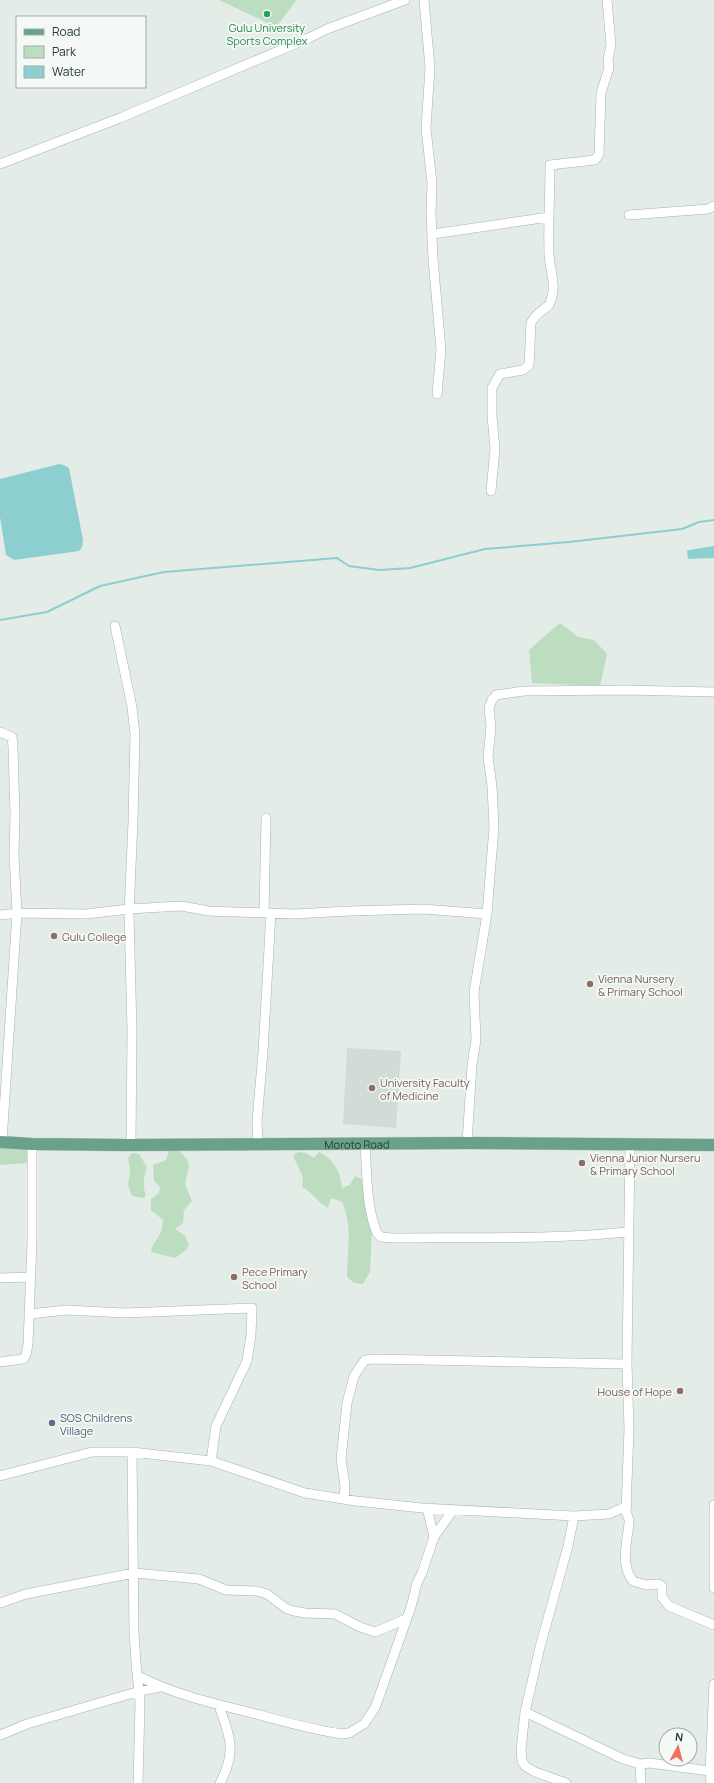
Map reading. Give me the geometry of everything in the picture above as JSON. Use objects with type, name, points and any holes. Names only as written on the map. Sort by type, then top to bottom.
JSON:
[{"type":"main road","name":"Moroto Road","points":[[1,1142],[32,1144],[131,1145],[365,1145],[467,1143],[714,1145]]},
{"type":"street","points":[[0,164],[120,118],[310,38],[327,29],[405,0]]},
{"type":"street","points":[[424,0],[430,68],[426,128],[432,183],[431,214],[434,234],[433,259],[441,350],[437,394]]},
{"type":"street","points":[[491,491],[495,449],[492,416],[492,388],[500,374],[523,370],[529,365],[531,323],[539,311],[549,305],[554,289],[554,279],[549,256],[550,165],[595,160],[598,158],[599,154],[601,92],[609,68],[608,59],[611,45],[607,0]]},
{"type":"street","points":[[629,214],[708,209],[714,206]]},
{"type":"street","points":[[434,234],[549,217]]},
{"type":"street","points":[[115,626],[132,707],[135,734],[134,821],[129,909],[132,1030],[131,1145]]},
{"type":"street","points":[[467,1143],[472,1065],[476,1040],[474,992],[487,914],[494,822],[488,757],[491,727],[489,708],[492,700],[496,695],[524,691],[625,690],[714,692]]},
{"type":"street","points":[[0,732],[12,737],[13,747],[15,801],[14,855],[17,913],[1,1142]]},
{"type":"street","points":[[258,1145],[257,1121],[263,1052],[267,913],[266,818]]},
{"type":"street","points":[[0,915],[17,913],[86,914],[129,909],[181,906],[209,911],[294,914],[350,910],[423,909],[487,914]]},
{"type":"street","points":[[3,1362],[23,1359],[26,1355],[30,1314],[32,1144]]},
{"type":"street","points":[[365,1145],[367,1177],[372,1214],[377,1233],[381,1236],[392,1238],[470,1238],[628,1232]]},
{"type":"street","points":[[630,1145],[627,1364],[629,1429],[627,1515],[630,1522],[627,1531],[625,1557],[626,1566],[633,1581],[646,1585],[658,1584],[662,1586],[662,1597],[668,1606],[714,1625]]},
{"type":"street","points":[[0,1278],[30,1277]]},
{"type":"street","points":[[30,1314],[66,1310],[124,1313],[252,1308],[251,1335],[247,1362],[216,1426],[211,1461]]},
{"type":"street","points":[[344,1499],[345,1486],[341,1459],[348,1403],[354,1376],[365,1360],[627,1364]]},
{"type":"street","points":[[0,1476],[92,1452],[132,1452],[211,1461],[305,1492],[344,1499],[453,1510],[574,1516],[609,1514],[627,1506]]},
{"type":"street","points":[[132,1452],[136,1663],[140,1691],[138,1783]]},
{"type":"street","points":[[714,1505],[714,1588]]},
{"type":"street","points":[[427,1508],[434,1537]]},
{"type":"street","points":[[138,1676],[160,1687],[219,1706],[292,1725],[349,1733],[364,1724],[375,1708],[406,1619],[417,1582],[422,1573],[434,1537],[453,1510]]},
{"type":"street","points":[[566,1783],[535,1772],[525,1766],[522,1760],[521,1750],[525,1712],[540,1647],[568,1546],[574,1516]]},
{"type":"street","points":[[0,1603],[26,1594],[134,1573],[199,1579],[226,1590],[257,1591],[268,1594],[287,1609],[305,1614],[335,1614],[360,1627],[375,1632],[406,1619]]},
{"type":"street","points":[[711,1783],[710,1771],[714,1684]]},
{"type":"street","points":[[0,1735],[27,1724],[140,1691],[160,1687]]},
{"type":"street","points":[[219,1706],[231,1743],[229,1763],[220,1783]]},
{"type":"street","points":[[525,1712],[605,1751],[640,1764],[649,1763],[710,1771]]},
{"type":"street","points":[[640,1764],[641,1783]]},
{"type":"shaded area","name":"University Faculty of Medicine","points":[[347,1048],[401,1051],[396,1128],[343,1124]]},
{"type":"green space","name":"Gulu University Sports Complex","points":[[219,0],[296,0],[296,1],[276,27]]},
{"type":"green space","points":[[560,623],[578,637],[594,640],[607,654],[600,686],[532,683],[529,650]]},
{"type":"green space","points":[[0,1145],[29,1146],[27,1163],[0,1165]]},
{"type":"green space","points":[[169,1151],[179,1151],[187,1159],[189,1165],[185,1184],[192,1201],[184,1210],[183,1223],[175,1229],[185,1236],[189,1245],[185,1251],[175,1258],[151,1252],[152,1247],[160,1235],[163,1220],[151,1210],[151,1199],[159,1193],[160,1187],[154,1181],[153,1165],[166,1160]]},
{"type":"green space","points":[[298,1152],[306,1153],[314,1158],[319,1152],[329,1158],[336,1167],[342,1188],[350,1185],[355,1176],[362,1179],[369,1201],[372,1228],[370,1272],[363,1284],[354,1283],[347,1277],[349,1239],[347,1221],[342,1202],[331,1198],[328,1208],[302,1187],[303,1177],[293,1156]]},
{"type":"green space","points":[[132,1153],[139,1154],[147,1167],[144,1181],[146,1196],[143,1198],[132,1196],[128,1185],[130,1171],[128,1158]]},
{"type":"water","points":[[59,464],[69,468],[83,540],[82,547],[79,551],[14,560],[6,555],[0,517],[0,479]]},
{"type":"water","points":[[714,546],[714,558],[688,559],[687,551],[689,550]]},
{"type":"waterway","points":[[0,620],[47,612],[100,586],[164,572],[337,558],[349,566],[379,570],[410,568],[485,549],[569,542],[682,529],[699,522],[714,520]]},
{"type":"place","name":"Gulu University Sports Complex","points":[[267,14]]},
{"type":"place","name":"Gulu College","points":[[54,936]]},
{"type":"place","name":"Vienna Nursery & Primary School","points":[[590,984]]},
{"type":"place","name":"University Faculty of Medicine","points":[[372,1088]]},
{"type":"place","name":"Vienna Junior Nurseru & Primary School","points":[[582,1163]]},
{"type":"place","name":"Pece Primary School","points":[[234,1277]]},
{"type":"place","name":"House of Hope","points":[[680,1391]]},
{"type":"place","name":"SOS Childrens Village","points":[[52,1423]]}]
